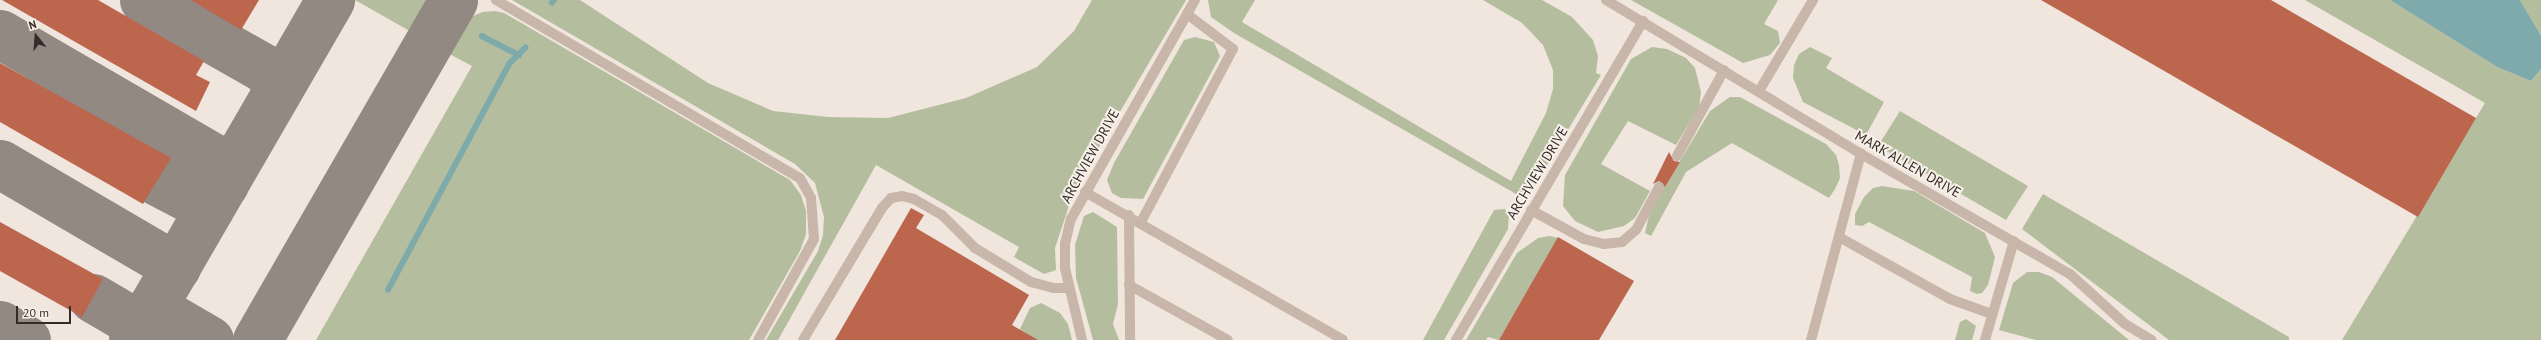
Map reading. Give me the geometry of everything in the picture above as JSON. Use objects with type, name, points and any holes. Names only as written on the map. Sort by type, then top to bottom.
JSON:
[{"type":"lane","points":[[496,0],[800,178],[812,198],[814,239],[758,340]]},
{"type":"lane","name":"ARCHVIEW DRIVE","points":[[1082,340],[1068,288],[1065,244],[1071,219],[1195,0]]},
{"type":"lane","name":"MARK ALLEN DRIVE","points":[[1606,0],[1861,154],[2070,274],[2125,324],[2152,340]]},
{"type":"lane","points":[[1759,92],[1813,0]]},
{"type":"lane","points":[[1141,222],[1233,49],[1187,14]]},
{"type":"lane","name":"ARCHVIEW DRIVE","points":[[1456,340],[1643,21]]},
{"type":"lane","points":[[1677,156],[1724,70]]},
{"type":"lane","points":[[1811,340],[1861,154]]},
{"type":"lane","points":[[1532,210],[1584,239],[1604,244],[1622,242],[1636,230],[1658,188]]},
{"type":"lane","points":[[1085,192],[1129,215],[1342,340]]},
{"type":"lane","points":[[803,340],[882,208],[891,198],[902,196],[914,199],[942,215],[975,248],[1032,282],[1053,288],[1068,288]]},
{"type":"lane","points":[[1129,215],[1130,340]]},
{"type":"lane","points":[[1839,237],[1950,299],[1992,314]]},
{"type":"lane","points":[[1985,340],[2014,241]]},
{"type":"lane","points":[[1129,285],[1228,340]]},
{"type":"green space","points":[[355,0],[432,0],[415,34]]},
{"type":"green space","points":[[512,0],[580,0],[708,83],[773,111],[828,117],[888,118],[966,98],[1037,67],[1074,31],[1092,0],[1186,0],[1075,188],[1055,248],[1056,270],[1044,274],[1014,257],[1019,247],[876,165],[778,340],[766,340],[818,251],[823,235],[824,217],[815,183],[795,164]]},
{"type":"green space","points":[[1208,0],[1255,0],[1242,22],[1511,181],[1546,113],[1553,89],[1553,70],[1543,45],[1522,23],[1483,0],[1542,0],[1572,17],[1593,40],[1598,56],[1596,73],[1601,75],[1533,188],[1522,195],[1516,194],[1234,33],[1211,17]]},
{"type":"green space","points":[[1631,0],[1778,0],[1764,24],[1778,31],[1780,43],[1770,55],[1743,63]]},
{"type":"green space","points":[[2305,0],[2390,0],[2497,67],[2531,81],[2541,69],[2541,340],[2342,340],[2485,103]]},
{"type":"green space","points":[[2520,0],[2541,0],[2541,37]]},
{"type":"green space","points":[[495,11],[504,13],[790,180],[801,195],[806,211],[806,234],[800,251],[749,340],[316,340],[472,66],[442,50],[457,24],[483,12]]},
{"type":"green space","points":[[1195,37],[1214,42],[1220,56],[1143,199],[1121,198],[1112,193],[1107,180],[1114,163],[1184,40]]},
{"type":"green space","points":[[1652,47],[1667,49],[1686,58],[1695,68],[1701,92],[1699,107],[1676,145],[1628,121],[1601,164],[1650,191],[1635,218],[1624,226],[1598,232],[1575,221],[1563,206],[1565,175],[1631,59]]},
{"type":"green space","points":[[1810,47],[1832,58],[1826,68],[1884,102],[1866,135],[1803,102],[1793,78],[1794,65],[1799,54]]},
{"type":"green space","points":[[1730,97],[1740,97],[1826,144],[1836,155],[1839,165],[1840,178],[1835,189],[1829,198],[1732,143],[1686,172],[1651,236],[1645,233],[1650,211],[1710,111]]},
{"type":"green space","points":[[1900,111],[2028,186],[2006,220],[1878,146]]},
{"type":"green space","points":[[1882,186],[1914,191],[1985,233],[1995,257],[1988,285],[1982,293],[1977,294],[1970,291],[1972,277],[1869,222],[1862,226],[1855,225],[1855,214],[1864,197],[1873,188]]},
{"type":"green space","points":[[2043,194],[2289,337],[2289,340],[2169,340],[2022,229]]},
{"type":"green space","points":[[1505,209],[1509,214],[1508,229],[1444,340],[1423,340],[1494,210]]},
{"type":"green space","points":[[1093,212],[1117,227],[1118,304],[1113,324],[1119,340],[1093,340],[1076,278],[1075,245],[1084,216]]},
{"type":"green space","points":[[1550,236],[1558,238],[1499,340],[1488,337],[1486,340],[1466,340],[1517,253],[1538,238]]},
{"type":"green space","points":[[2027,272],[2039,272],[2052,277],[2129,340],[2036,340],[1999,330],[2013,283]]},
{"type":"green space","points":[[1041,303],[1060,313],[1068,324],[1072,340],[1031,340],[1032,337],[1020,329],[1030,308]]},
{"type":"green space","points":[[1966,319],[1976,326],[1972,340],[1955,340],[1960,322]]},
{"type":"water","points":[[2390,0],[2520,0],[2541,36],[2541,69],[2531,81],[2497,67]]},
{"type":"building","points":[[2,0],[98,0],[204,61],[196,75],[210,82],[196,111]]},
{"type":"building","points":[[191,0],[259,0],[241,30]]},
{"type":"building","points":[[2041,0],[2271,0],[2476,118],[2418,217]]},
{"type":"building","points":[[0,63],[171,158],[143,204],[0,122]]},
{"type":"building","points":[[1669,152],[1674,161],[1680,162],[1665,187],[1659,181],[1653,184]]},
{"type":"building","points":[[911,208],[924,215],[916,228],[1029,295],[1012,325],[1038,340],[835,340]]},
{"type":"building","points":[[0,222],[103,279],[82,317],[0,271]]},
{"type":"building","points":[[1558,237],[1634,281],[1599,340],[1499,340]]},
{"type":"waterway","points":[[482,36],[519,55]]},
{"type":"waterway","points":[[388,290],[509,64],[525,48]]},
{"type":"taxiway","points":[[144,0],[267,70],[275,83],[276,93]]},
{"type":"taxiway","points":[[133,340],[330,0]]},
{"type":"taxiway","points":[[257,340],[453,0]]},
{"type":"taxiway","points":[[0,34],[214,158],[223,172],[224,184]]},
{"type":"taxiway","points":[[0,164],[176,267]]},
{"type":"taxiway","points":[[157,181],[209,208]]},
{"type":"taxiway","points":[[93,298],[141,326]]},
{"type":"taxiway","points":[[152,307],[209,340]]},
{"type":"taxiway","points":[[0,325],[26,340]]}]
